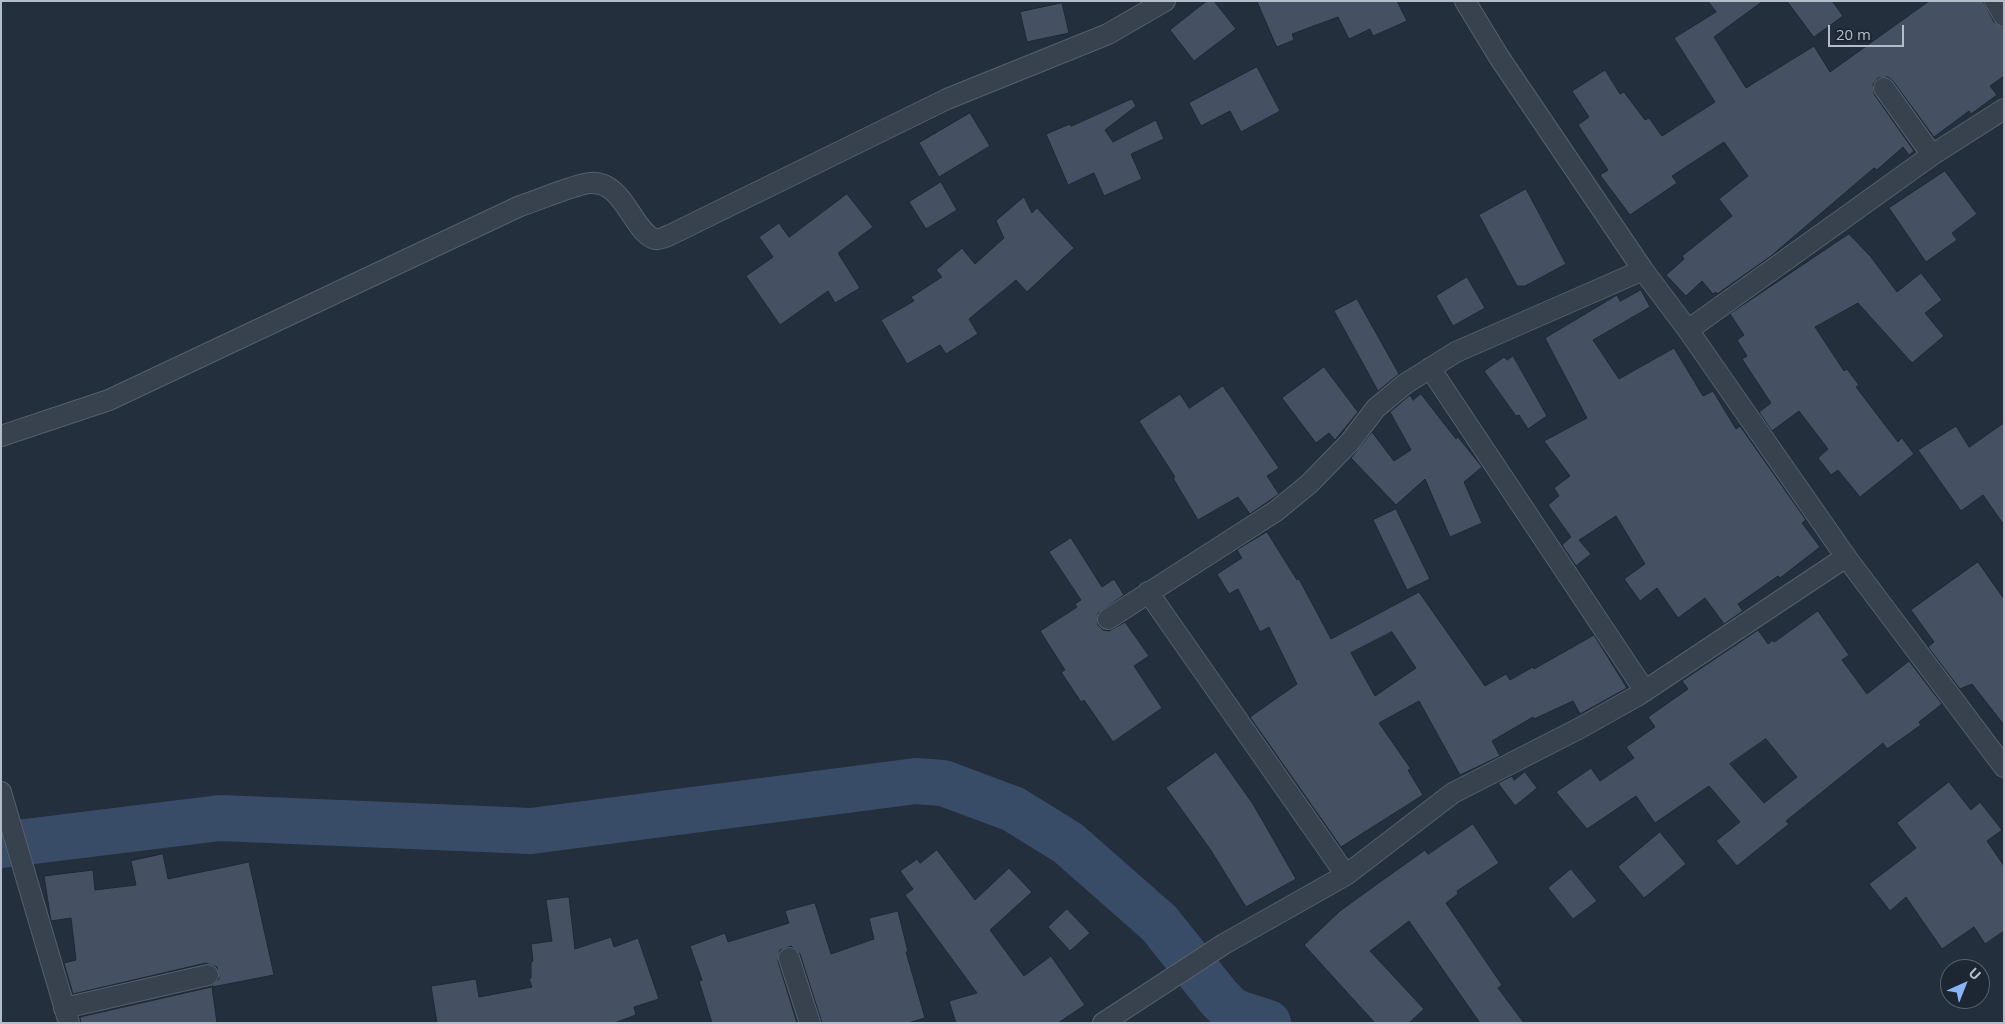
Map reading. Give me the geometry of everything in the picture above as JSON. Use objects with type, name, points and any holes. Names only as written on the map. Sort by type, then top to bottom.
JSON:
[{"type":"street","points":[[1,436],[109,400],[520,206],[590,183],[606,186],[624,203],[648,236],[657,240],[947,99],[1108,34],[1165,1]]},
{"type":"street","points":[[1465,1],[1499,57],[1643,270],[1688,330],[1846,557],[2004,767]]},
{"type":"street","points":[[1995,1],[2004,16]]},
{"type":"street","points":[[1884,88],[1932,155]]},
{"type":"street","points":[[1688,330],[1932,155],[2004,109]]},
{"type":"street","points":[[1108,619],[1276,510],[1309,484],[1343,449],[1376,408],[1405,384],[1456,352],[1643,270]]},
{"type":"street","points":[[1430,368],[1645,691]]},
{"type":"street","points":[[1103,1023],[1176,978],[1224,944],[1346,874],[1453,793],[1580,728],[1645,691],[1846,557]]},
{"type":"street","points":[[1148,592],[1346,874]]},
{"type":"street","points":[[1,792],[28,891],[66,1015],[208,975]]},
{"type":"street","points":[[789,958],[810,1023]]},
{"type":"building","points":[[1207,1],[1214,1],[1236,29],[1194,61],[1170,30]]},
{"type":"building","points":[[1257,1],[1397,1],[1407,21],[1373,36],[1370,29],[1349,39],[1338,17],[1292,34],[1294,40],[1277,47]]},
{"type":"building","points":[[1708,1],[1763,1],[1714,37],[1746,88],[1814,46],[1830,72],[1929,1],[1983,1],[1994,22],[2004,28],[2004,76],[1990,86],[1997,95],[1971,114],[1969,111],[1934,137],[1893,81],[1888,77],[1878,78],[1873,84],[1874,94],[1914,151],[1909,155],[1903,147],[1877,170],[1874,168],[1771,256],[1717,294],[1716,292],[1713,294],[1702,281],[1686,296],[1666,275],[1684,259],[1682,256],[1732,216],[1719,199],[1748,176],[1724,142],[1672,176],[1677,183],[1630,215],[1600,175],[1608,170],[1578,125],[1589,117],[1572,91],[1605,70],[1620,94],[1624,92],[1645,120],[1649,118],[1662,136],[1715,102],[1674,38],[1716,12]]},
{"type":"building","points":[[1787,1],[1832,1],[1843,16],[1814,37]]},
{"type":"building","points":[[1062,3],[1069,33],[1027,42],[1020,12]]},
{"type":"building","points":[[1257,67],[1280,111],[1241,132],[1230,111],[1201,126],[1189,103]]},
{"type":"building","points":[[1132,99],[1136,106],[1105,130],[1113,142],[1156,120],[1164,139],[1131,154],[1142,179],[1104,196],[1094,173],[1068,185],[1046,134],[1070,124],[1071,126]]},
{"type":"building","points":[[970,113],[990,146],[939,177],[919,143]]},
{"type":"building","points":[[1945,171],[1977,214],[1952,233],[1957,240],[1926,262],[1889,208]]},
{"type":"building","points":[[941,182],[957,210],[926,229],[909,202]]},
{"type":"building","points":[[1526,189],[1566,264],[1525,286],[1517,286],[1479,215]]},
{"type":"building","points":[[847,194],[873,227],[838,253],[860,288],[835,303],[828,291],[780,325],[746,276],[773,257],[759,237],[779,223],[789,237]]},
{"type":"building","points":[[1024,197],[1032,213],[1037,208],[1074,248],[1027,292],[1016,280],[969,319],[978,334],[946,354],[940,345],[907,364],[881,320],[914,301],[911,297],[942,277],[936,270],[962,248],[975,264],[1004,238],[996,221]]},
{"type":"building","points":[[1849,234],[1871,257],[1897,292],[1921,273],[1942,300],[1925,313],[1944,336],[1912,363],[1858,303],[1815,327],[1844,371],[1847,369],[1859,385],[1856,387],[1898,442],[1902,438],[1914,454],[1860,497],[1838,470],[1831,475],[1818,458],[1828,449],[1799,411],[1772,431],[1759,412],[1771,403],[1742,359],[1747,356],[1737,340],[1744,335],[1730,314]]},
{"type":"building","points":[[1467,277],[1485,308],[1453,326],[1436,296]]},
{"type":"building","points":[[1641,290],[1650,307],[1593,340],[1619,379],[1674,348],[1703,396],[1713,391],[1736,429],[1740,426],[1806,520],[1802,523],[1820,547],[1780,578],[1778,576],[1738,604],[1743,611],[1724,624],[1705,598],[1678,618],[1657,588],[1640,601],[1624,579],[1645,564],[1616,516],[1579,540],[1591,554],[1576,566],[1562,545],[1571,537],[1548,505],[1559,496],[1554,488],[1570,476],[1544,441],[1587,418],[1545,338],[1617,295],[1620,301]]},
{"type":"building","points":[[1357,299],[1399,374],[1378,391],[1334,311]]},
{"type":"building","points":[[1513,356],[1547,416],[1528,429],[1519,415],[1516,416],[1484,371],[1504,357],[1507,360]]},
{"type":"building","points":[[1324,367],[1358,412],[1335,440],[1329,433],[1316,443],[1282,398]]},
{"type":"building","points":[[1223,386],[1279,468],[1267,476],[1279,494],[1250,514],[1238,497],[1198,520],[1173,478],[1175,477],[1139,421],[1180,394],[1189,408]]},
{"type":"building","points":[[1421,394],[1456,439],[1458,437],[1482,467],[1464,482],[1482,523],[1450,537],[1425,479],[1396,505],[1351,458],[1372,432],[1394,461],[1411,450],[1390,412],[1410,395],[1413,400]]},
{"type":"building","points":[[2004,423],[2004,525],[1983,495],[1961,511],[1918,450],[1956,426],[1969,447]]},
{"type":"building","points":[[1396,509],[1430,579],[1407,590],[1373,520]]},
{"type":"building","points":[[1267,532],[1297,580],[1299,579],[1331,639],[1419,592],[1485,686],[1506,674],[1510,680],[1533,667],[1534,669],[1594,635],[1627,688],[1580,714],[1573,701],[1534,719],[1533,717],[1492,741],[1500,756],[1460,775],[1419,701],[1379,723],[1411,769],[1408,770],[1423,795],[1341,847],[1250,717],[1297,684],[1269,627],[1260,632],[1238,589],[1229,594],[1217,574],[1242,558],[1237,550]],"holes":[[[1392,632],[1416,668],[1375,696],[1351,653]]]},
{"type":"building","points":[[1071,538],[1102,587],[1114,579],[1124,595],[1098,613],[1098,625],[1103,630],[1109,631],[1125,622],[1149,656],[1134,666],[1162,708],[1113,742],[1084,700],[1081,702],[1061,672],[1065,670],[1040,631],[1077,607],[1075,604],[1081,600],[1049,552]]},
{"type":"building","points":[[1978,562],[2004,599],[2004,725],[1972,684],[1960,689],[1928,647],[1934,642],[1911,610]]},
{"type":"building","points":[[1818,611],[1849,655],[1842,660],[1867,694],[1909,661],[1942,704],[1919,722],[1921,725],[1887,749],[1883,743],[1786,821],[1789,824],[1737,866],[1716,841],[1740,822],[1709,786],[1655,823],[1636,796],[1587,829],[1556,792],[1591,768],[1600,781],[1634,758],[1626,747],[1655,727],[1648,717],[1688,689],[1682,681],[1758,630],[1768,644],[1773,640],[1774,642]],"holes":[[[1766,739],[1797,777],[1764,803],[1730,764]]]},
{"type":"building","points":[[1216,752],[1253,804],[1296,879],[1246,907],[1210,849],[1166,788]]},
{"type":"building","points":[[1525,772],[1537,788],[1515,806],[1498,783],[1512,776],[1514,780]]},
{"type":"building","points":[[1949,782],[1971,810],[1980,802],[2002,830],[1987,841],[2004,866],[2004,931],[1985,944],[1974,927],[1942,949],[1906,897],[1890,911],[1869,884],[1916,848],[1897,823]]},
{"type":"building","points":[[1473,824],[1499,863],[1457,891],[1458,894],[1446,903],[1502,985],[1498,988],[1524,1023],[1480,1023],[1409,921],[1370,951],[1424,1009],[1409,1023],[1375,1023],[1304,945],[1340,911],[1373,887],[1425,850],[1428,854]]},
{"type":"building","points":[[1660,832],[1686,864],[1644,898],[1618,867]]},
{"type":"building","points":[[937,850],[975,900],[1009,868],[1032,892],[990,930],[1024,976],[1051,956],[1085,1005],[1058,1023],[956,1023],[949,1001],[977,993],[905,895],[913,889],[900,871],[917,859],[920,863]]},
{"type":"building","points":[[163,854],[168,879],[249,862],[274,975],[212,987],[217,1023],[81,1023],[80,1017],[211,987],[219,979],[217,967],[206,963],[73,994],[64,963],[76,960],[71,918],[51,921],[44,876],[93,870],[95,890],[136,885],[131,861]]},
{"type":"building","points":[[1571,869],[1597,901],[1573,919],[1548,888]]},
{"type":"building","points":[[569,897],[575,949],[611,937],[614,947],[638,938],[659,999],[634,1007],[636,1015],[614,1023],[437,1023],[431,986],[476,979],[479,997],[532,987],[529,979],[531,978],[531,962],[533,961],[531,944],[552,941],[546,900]]},
{"type":"building","points":[[815,903],[831,954],[874,939],[869,918],[898,911],[908,952],[906,952],[925,1018],[908,1023],[822,1023],[800,954],[791,946],[780,950],[778,961],[797,1023],[712,1023],[699,981],[702,980],[690,946],[725,933],[728,942],[789,923],[785,911]]},
{"type":"building","points":[[1067,909],[1090,933],[1070,951],[1048,927]]},
{"type":"waterway","points":[[1,845],[220,818],[531,831],[916,781],[943,783],[1013,809],[1068,843],[1159,923],[1230,1009],[1268,1023]]}]
